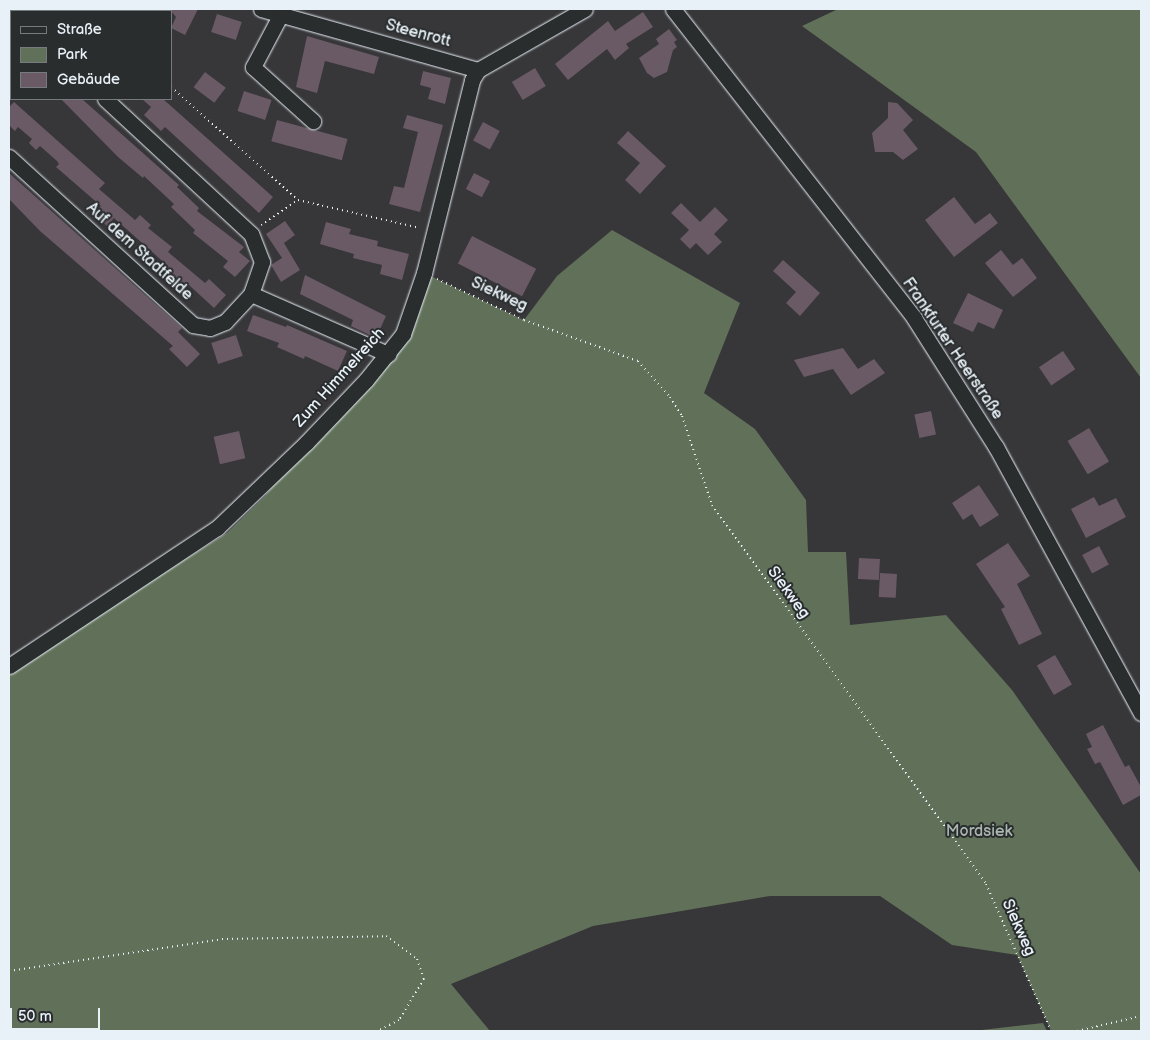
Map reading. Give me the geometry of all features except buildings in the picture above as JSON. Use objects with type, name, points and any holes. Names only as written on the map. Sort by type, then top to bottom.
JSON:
[{"type":"street","name":"Steenrott","points":[[261,9],[478,70]]},
{"type":"street","points":[[478,70],[585,9]]},
{"type":"street","name":"Frankfurter Heerstraße","points":[[673,9],[914,318],[996,447],[1141,713]]},
{"type":"street","points":[[281,14],[253,67],[313,121]]},
{"type":"street","name":"Zum Himmelreich","points":[[9,666],[217,528],[306,443],[388,354],[403,334],[424,273],[432,231],[472,80],[478,70]]},
{"type":"street","name":"Auf dem Stadtfelde","points":[[9,157],[193,324],[210,328],[226,322],[251,294],[262,262],[251,234],[106,100]]},
{"type":"street","points":[[251,294],[388,354]]},
{"type":"path","points":[[172,88],[298,200],[432,231]]},
{"type":"path","points":[[251,234],[298,200]]},
{"type":"path","name":"Siekweg","points":[[424,273],[524,320],[638,361],[670,398],[682,416],[712,505],[986,884],[1051,1031]]},
{"type":"path","points":[[9,971],[222,939],[386,936],[417,958],[424,979],[399,1020],[377,1031]]},
{"type":"path","points":[[1077,1031],[1141,1016]]},
{"type":"green space","points":[[838,9],[1141,9],[1141,378],[976,152],[802,26]]},
{"type":"green space","name":"Mordsiek","points":[[612,230],[740,303],[704,393],[755,429],[806,500],[808,552],[846,552],[850,625],[946,615],[1012,690],[1141,874],[1141,1031],[1051,1031],[1017,955],[952,945],[880,896],[770,896],[593,926],[451,984],[490,1031],[9,1031],[9,674],[61,637],[227,533],[265,496],[306,443],[388,354],[424,273],[524,320],[557,276]]},
{"type":"green space","points":[[1043,1023],[1047,1031],[973,1031]]}]
